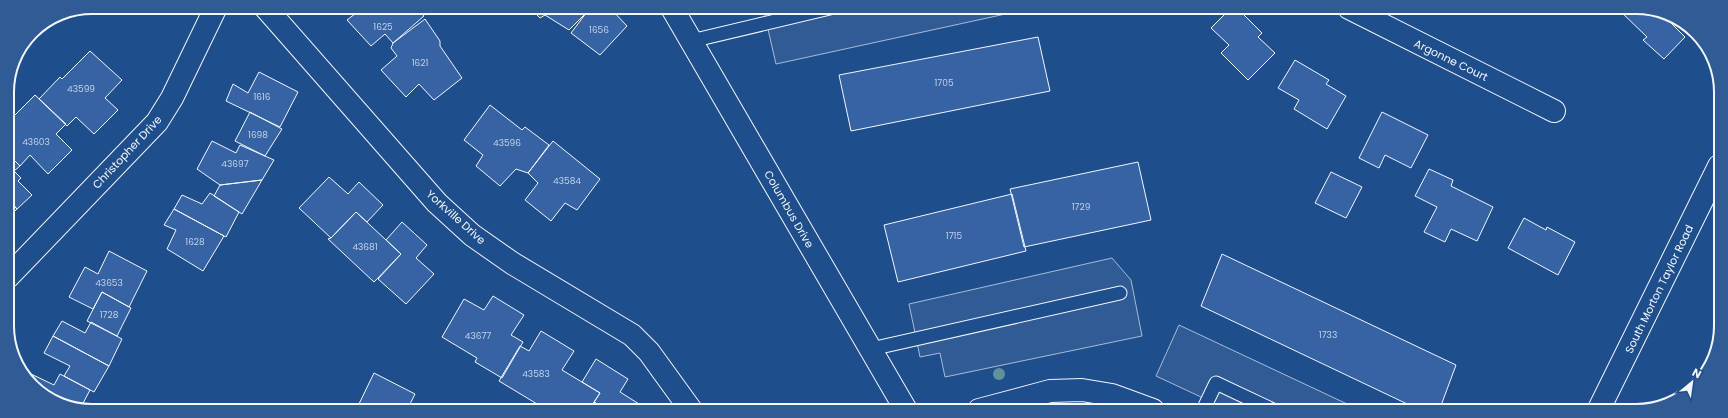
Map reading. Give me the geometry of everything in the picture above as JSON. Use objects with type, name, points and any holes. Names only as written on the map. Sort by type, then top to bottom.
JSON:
[{"type":"street","name":"Christopher Drive","points":[[14,271],[157,122],[172,98],[213,14]]},
{"type":"street","name":"Yorkville Drive","points":[[271,14],[438,203],[472,235],[512,263],[632,335],[649,352],[687,404]]},
{"type":"street","name":"Columbus Drive","points":[[675,14],[903,404]]},
{"type":"street","name":"Argonne Court","points":[[1361,14],[1554,111]]},
{"type":"street","name":"South Morton Taylor Road","points":[[1601,404],[1714,176]]},
{"type":"street","points":[[1001,404],[1050,391],[1082,390],[1112,395],[1137,404]]},
{"type":"lane","points":[[691,41],[805,14]]},
{"type":"lane","points":[[871,349],[1120,294]]},
{"type":"lane","points":[[1206,404],[1216,383],[1260,404]]},
{"type":"shaded area","points":[[764,14],[1005,14],[776,64]]},
{"type":"shaded area","points":[[1112,258],[1131,280],[1142,336],[945,377],[940,353],[920,357],[909,304]]},
{"type":"shaded area","points":[[1179,325],[1347,404],[1216,404],[1156,376]]},
{"type":"building","points":[[355,14],[422,14],[424,16],[393,43],[385,34],[371,46],[347,20]]},
{"type":"building","points":[[536,14],[546,14],[545,15],[540,18]]},
{"type":"building","points":[[546,14],[585,14],[569,30]]},
{"type":"building","points":[[585,14],[616,14],[627,26],[600,55],[571,33]]},
{"type":"building","points":[[1225,14],[1243,14],[1262,33],[1258,37],[1275,53],[1248,80],[1221,53],[1229,45],[1211,28]]},
{"type":"building","points":[[1623,14],[1651,15],[1661,18],[1670,22],[1685,37],[1664,59],[1643,40],[1647,37]]},
{"type":"building","points":[[425,19],[440,41],[440,46],[462,78],[434,100],[419,84],[406,97],[381,70],[397,56],[391,48],[393,43]]},
{"type":"building","points":[[1038,37],[1050,91],[851,131],[839,75]]},
{"type":"building","points":[[90,51],[122,80],[105,98],[118,110],[94,134],[76,117],[67,126],[39,99],[60,77],[62,79]]},
{"type":"building","points":[[1295,60],[1329,80],[1326,84],[1346,96],[1327,129],[1294,109],[1299,100],[1278,88]]},
{"type":"building","points":[[259,72],[298,92],[280,127],[226,101],[233,84],[248,93]]},
{"type":"building","points":[[35,95],[66,124],[56,134],[72,150],[48,174],[30,155],[20,166],[14,160],[14,116]]},
{"type":"building","points":[[490,105],[522,130],[525,127],[549,145],[528,173],[516,169],[500,186],[476,166],[483,155],[464,140]]},
{"type":"building","points":[[250,112],[282,129],[265,156],[235,141]]},
{"type":"building","points":[[1382,112],[1428,135],[1411,168],[1385,155],[1379,168],[1359,158]]},
{"type":"building","points":[[212,141],[236,153],[240,145],[274,160],[262,180],[220,185],[197,169]]},
{"type":"building","points":[[553,141],[600,179],[577,210],[565,203],[551,221],[525,200],[538,183],[528,173]]},
{"type":"building","points":[[14,160],[20,166],[14,171]]},
{"type":"building","points":[[1138,162],[1151,220],[1024,247],[1010,189]]},
{"type":"building","points":[[1429,169],[1453,180],[1451,186],[1493,207],[1477,241],[1451,229],[1445,242],[1424,232],[1437,207],[1415,196]]},
{"type":"building","points":[[14,171],[21,178],[18,181],[32,195],[17,209],[14,206]]},
{"type":"building","points":[[1331,172],[1362,187],[1346,218],[1315,203]]},
{"type":"building","points":[[329,177],[348,194],[359,182],[383,205],[367,222],[356,212],[331,238],[299,208]]},
{"type":"building","points":[[262,180],[242,214],[214,196],[220,185]]},
{"type":"building","points":[[210,193],[239,212],[226,237],[174,209],[182,195],[202,204]]},
{"type":"building","points":[[1012,194],[1026,251],[898,282],[884,225]]},
{"type":"building","points":[[174,209],[224,236],[203,271],[167,249],[176,230],[164,225]]},
{"type":"building","points":[[356,212],[401,254],[374,282],[328,239],[331,238]]},
{"type":"building","points":[[1524,218],[1546,230],[1547,227],[1575,242],[1558,275],[1508,248]]},
{"type":"building","points":[[402,222],[427,245],[416,258],[434,274],[406,304],[378,279],[401,254],[386,240]]},
{"type":"building","points":[[109,251],[147,271],[129,307],[102,292],[93,309],[69,297],[85,267],[98,274]]},
{"type":"building","points":[[1222,254],[1456,365],[1442,404],[1407,404],[1201,306]]},
{"type":"building","points":[[102,292],[131,308],[117,336],[87,321]]},
{"type":"building","points":[[493,296],[524,315],[511,335],[523,342],[502,378],[475,362],[477,358],[442,337],[464,299],[484,310]]},
{"type":"building","points":[[62,321],[85,333],[91,322],[122,339],[109,366],[53,336]]},
{"type":"building","points":[[541,331],[574,351],[562,370],[600,393],[593,404],[537,404],[499,381],[520,346],[529,351]]},
{"type":"building","points":[[53,336],[109,366],[94,392],[64,376],[70,366],[44,353]]},
{"type":"building","points":[[596,359],[628,379],[620,392],[639,404],[598,404],[594,402],[600,393],[582,382]]},
{"type":"building","points":[[374,373],[415,394],[410,404],[359,404]]},
{"type":"building","points":[[31,374],[54,385],[60,374],[90,390],[83,404],[77,403],[53,394]]}]
